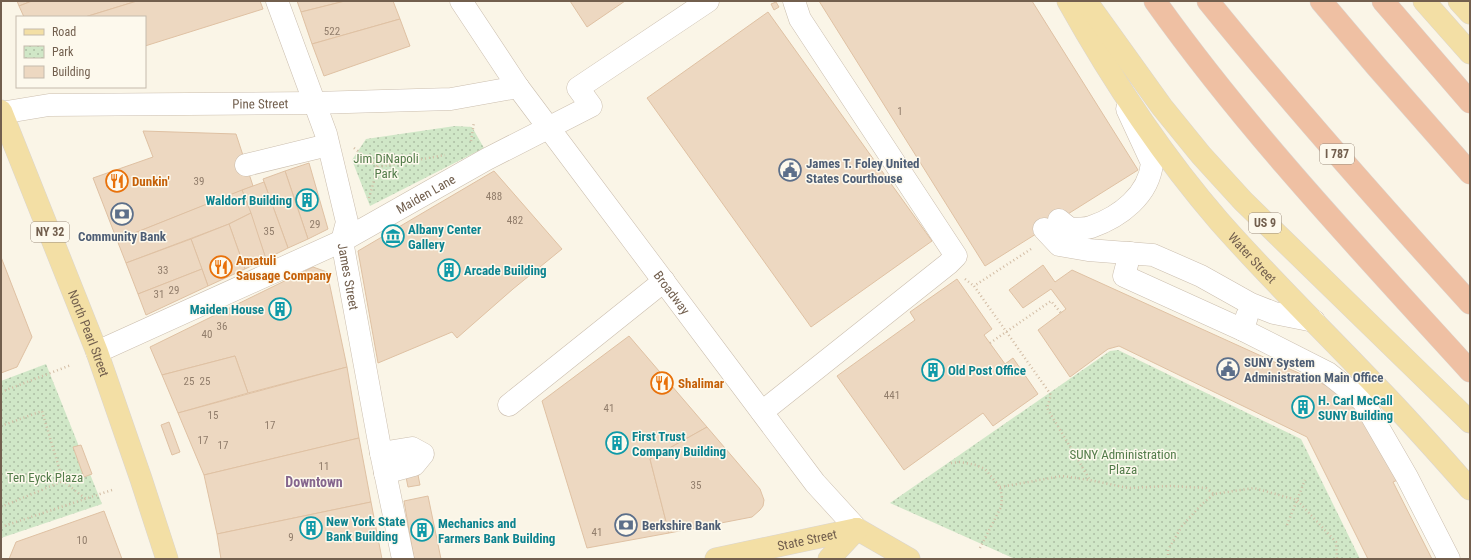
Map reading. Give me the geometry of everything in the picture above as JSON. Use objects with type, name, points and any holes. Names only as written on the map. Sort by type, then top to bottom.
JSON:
[{"type":"highway","points":[[1155,1],[1218,87],[1274,153],[1470,371]]},
{"type":"highway","name":"I 787","points":[[1208,1],[1255,60],[1351,171],[1470,303]]},
{"type":"highway","points":[[1321,1],[1470,173]]},
{"type":"highway","points":[[1383,1],[1470,102]]},
{"type":"main road","name":"Water Street","points":[[1068,1],[1112,75],[1179,172],[1214,215],[1384,394],[1470,489]]},
{"type":"main road","name":"US 9","points":[[1086,1],[1162,107],[1232,190],[1470,422]]},
{"type":"main road","points":[[1424,1],[1470,53]]},
{"type":"main road","points":[[1459,1],[1470,13]]},
{"type":"main road","name":"North Pearl Street","points":[[1,112],[97,352],[141,478],[167,559]]},
{"type":"main road","name":"State Street","points":[[716,559],[857,528]]},
{"type":"main road","name":"State Street","points":[[830,559],[857,528]]},
{"type":"main road","name":"Broadway","points":[[857,528],[909,559]]},
{"type":"street","name":"James Street","points":[[277,1],[326,134],[347,222],[342,241],[383,463],[403,559]]},
{"type":"street","name":"Broadway","points":[[460,1],[518,87],[815,483],[857,528]]},
{"type":"street","name":"Maiden Lane","points":[[97,352],[342,241],[487,159],[591,106],[578,88],[708,1]]},
{"type":"street","points":[[762,412],[948,264],[956,256],[797,10]]},
{"type":"street","points":[[1047,231],[1090,228],[1112,218],[1131,204],[1142,191],[1151,172],[1152,163],[1112,75]]},
{"type":"street","name":"Pine Street","points":[[1,112],[49,105],[314,103],[451,99],[518,87]]},
{"type":"street","points":[[244,157],[291,154],[328,145]]},
{"type":"street","points":[[1047,231],[1059,245],[1088,250],[1153,255],[1201,276],[1251,304],[1274,313],[1314,321]]},
{"type":"street","points":[[1130,253],[1124,276],[1243,330],[1328,373],[1363,401],[1407,477],[1449,559]]},
{"type":"street","points":[[509,405],[664,281]]},
{"type":"street","points":[[1243,330],[1251,304]]},
{"type":"street","points":[[383,463],[412,448],[423,454]]},
{"type":"path","points":[[352,147],[378,167],[447,154]]},
{"type":"path","points":[[368,203],[378,167]]},
{"type":"path","points":[[1047,231],[974,286],[1051,395],[1047,408],[1090,480]]},
{"type":"path","points":[[990,343],[1051,301],[1061,313]]},
{"type":"path","points":[[1,392],[71,365]]},
{"type":"path","points":[[1,426],[42,411],[63,481],[86,499]]},
{"type":"path","points":[[951,463],[960,462],[976,465],[985,469],[1000,487],[1002,507],[980,548]]},
{"type":"path","points":[[1000,487],[1062,476],[1128,488],[1170,486],[1206,488],[1214,494]]},
{"type":"path","points":[[1287,525],[1305,480]]},
{"type":"path","points":[[1,507],[63,481]]},
{"type":"path","points":[[1168,559],[1168,550],[1182,526],[1201,505],[1214,494],[1254,488],[1297,500],[1336,542],[1337,559]]},
{"type":"path","points":[[1,527],[112,490]]},
{"type":"green space","name":"Jim DiNapoli Park","points":[[455,126],[472,127],[484,148],[370,206],[352,160],[366,139]]},
{"type":"green space","name":"SUNY Administration Plaza","points":[[1118,350],[1301,439],[1360,559],[1015,559],[890,503],[1110,351]]},
{"type":"green space","name":"Ten Eyck Plaza","points":[[46,364],[102,504],[1,538],[1,381]]},
{"type":"building","points":[[17,1],[32,1],[19,6]]},
{"type":"building","points":[[32,1],[137,1],[88,16],[24,16],[19,6]]},
{"type":"building","points":[[137,1],[260,1],[263,9],[146,46],[146,16],[88,16]]},
{"type":"building","points":[[297,1],[345,1],[301,12]]},
{"type":"building","points":[[345,1],[393,1],[400,19],[312,44],[301,12]]},
{"type":"building","points":[[570,1],[625,1],[587,27]]},
{"type":"building","points":[[819,1],[1032,1],[1138,170],[985,266]]},
{"type":"building","points":[[776,2],[779,7],[774,10],[771,4]]},
{"type":"building","name":"James T. Foley United States Courthouse","points":[[768,12],[932,241],[811,327],[647,98]]},
{"type":"building","points":[[400,19],[410,46],[324,76],[312,44]]},
{"type":"building","points":[[143,131],[236,134],[253,186],[117,240],[93,178],[153,157]]},
{"type":"building","name":"Waldorf Building","points":[[309,163],[328,229],[308,239],[285,171]]},
{"type":"building","points":[[285,171],[308,239],[288,248],[263,179]]},
{"type":"building","name":"Arcade Building","points":[[494,171],[562,249],[457,338],[452,332],[378,363],[358,251]]},
{"type":"building","points":[[264,182],[288,248],[266,259],[242,190]]},
{"type":"building","points":[[242,190],[251,213],[229,224],[126,263],[117,240]]},
{"type":"building","points":[[251,213],[266,259],[245,269],[229,224]]},
{"type":"building","points":[[229,224],[245,269],[208,286],[191,239]]},
{"type":"building","points":[[191,239],[202,269],[138,294],[126,263]]},
{"type":"building","points":[[1,257],[32,337],[17,367],[1,373]]},
{"type":"building","name":"H. Carl McCall SUNY Building","points":[[1043,265],[1055,282],[1072,270],[1358,400],[1400,479],[1393,482],[1432,559],[1368,559],[1307,437],[1119,346],[1108,349],[1070,377],[1038,330],[1066,309],[1051,289],[1023,308],[1009,290]]},
{"type":"building","name":"Maiden House","points":[[313,267],[327,272],[347,367],[248,393],[235,356],[162,375],[150,347]]},
{"type":"building","points":[[202,269],[208,286],[146,315],[138,294]]},
{"type":"building","name":"Old Post Office","points":[[957,279],[992,329],[984,335],[1005,364],[1013,358],[1038,394],[993,426],[983,413],[904,470],[837,376],[915,320],[910,312]]},
{"type":"building","name":"First Trust Company Building","points":[[629,336],[707,427],[650,459],[669,533],[587,548],[542,401]]},
{"type":"building","points":[[235,356],[248,393],[178,413],[162,375]]},
{"type":"building","points":[[347,367],[359,438],[204,475],[178,413]]},
{"type":"building","points":[[169,422],[180,452],[172,455],[161,425]]},
{"type":"building","points":[[707,427],[760,489],[764,500],[763,506],[752,517],[669,533],[650,459]]},
{"type":"building","points":[[359,438],[371,502],[217,534],[204,475]]},
{"type":"building","points":[[81,445],[92,474],[84,477],[73,447]]},
{"type":"building","points":[[418,475],[420,485],[408,487],[406,477]]},
{"type":"building","name":"Mechanics and Farmers Bank Building","points":[[428,496],[441,559],[414,559],[404,501]]},
{"type":"building","name":"New York State Bank Building","points":[[371,502],[382,559],[221,559],[217,534]]},
{"type":"building","points":[[104,511],[122,559],[9,559],[16,542]]},
{"type":"place","name":"James T. Foley United States Courthouse","points":[[790,170]]},
{"type":"place","name":"Dunkin'","points":[[117,181]]},
{"type":"place","name":"Waldorf Building","points":[[307,200]]},
{"type":"place","name":"Community Bank","points":[[122,214]]},
{"type":"place","name":"Albany Center Gallery","points":[[393,236]]},
{"type":"place","name":"Amatuli Sausage Company","points":[[221,267]]},
{"type":"place","name":"Arcade Building","points":[[449,270]]},
{"type":"place","name":"Maiden House","points":[[280,309]]},
{"type":"place","name":"SUNY System Administration Main Office","points":[[1228,369]]},
{"type":"place","name":"Old Post Office","points":[[933,370]]},
{"type":"place","name":"Shalimar","points":[[662,383]]},
{"type":"place","name":"H. Carl McCall SUNY Building","points":[[1303,407]]},
{"type":"place","name":"First Trust Company Building","points":[[617,443]]},
{"type":"place","name":"Berkshire Bank","points":[[626,525]]},
{"type":"place","name":"New York State Bank Building","points":[[311,528]]},
{"type":"place","name":"Mechanics and Farmers Bank Building","points":[[422,530]]},
{"type":"district","name":"Downtown","points":[[314,482]]}]
